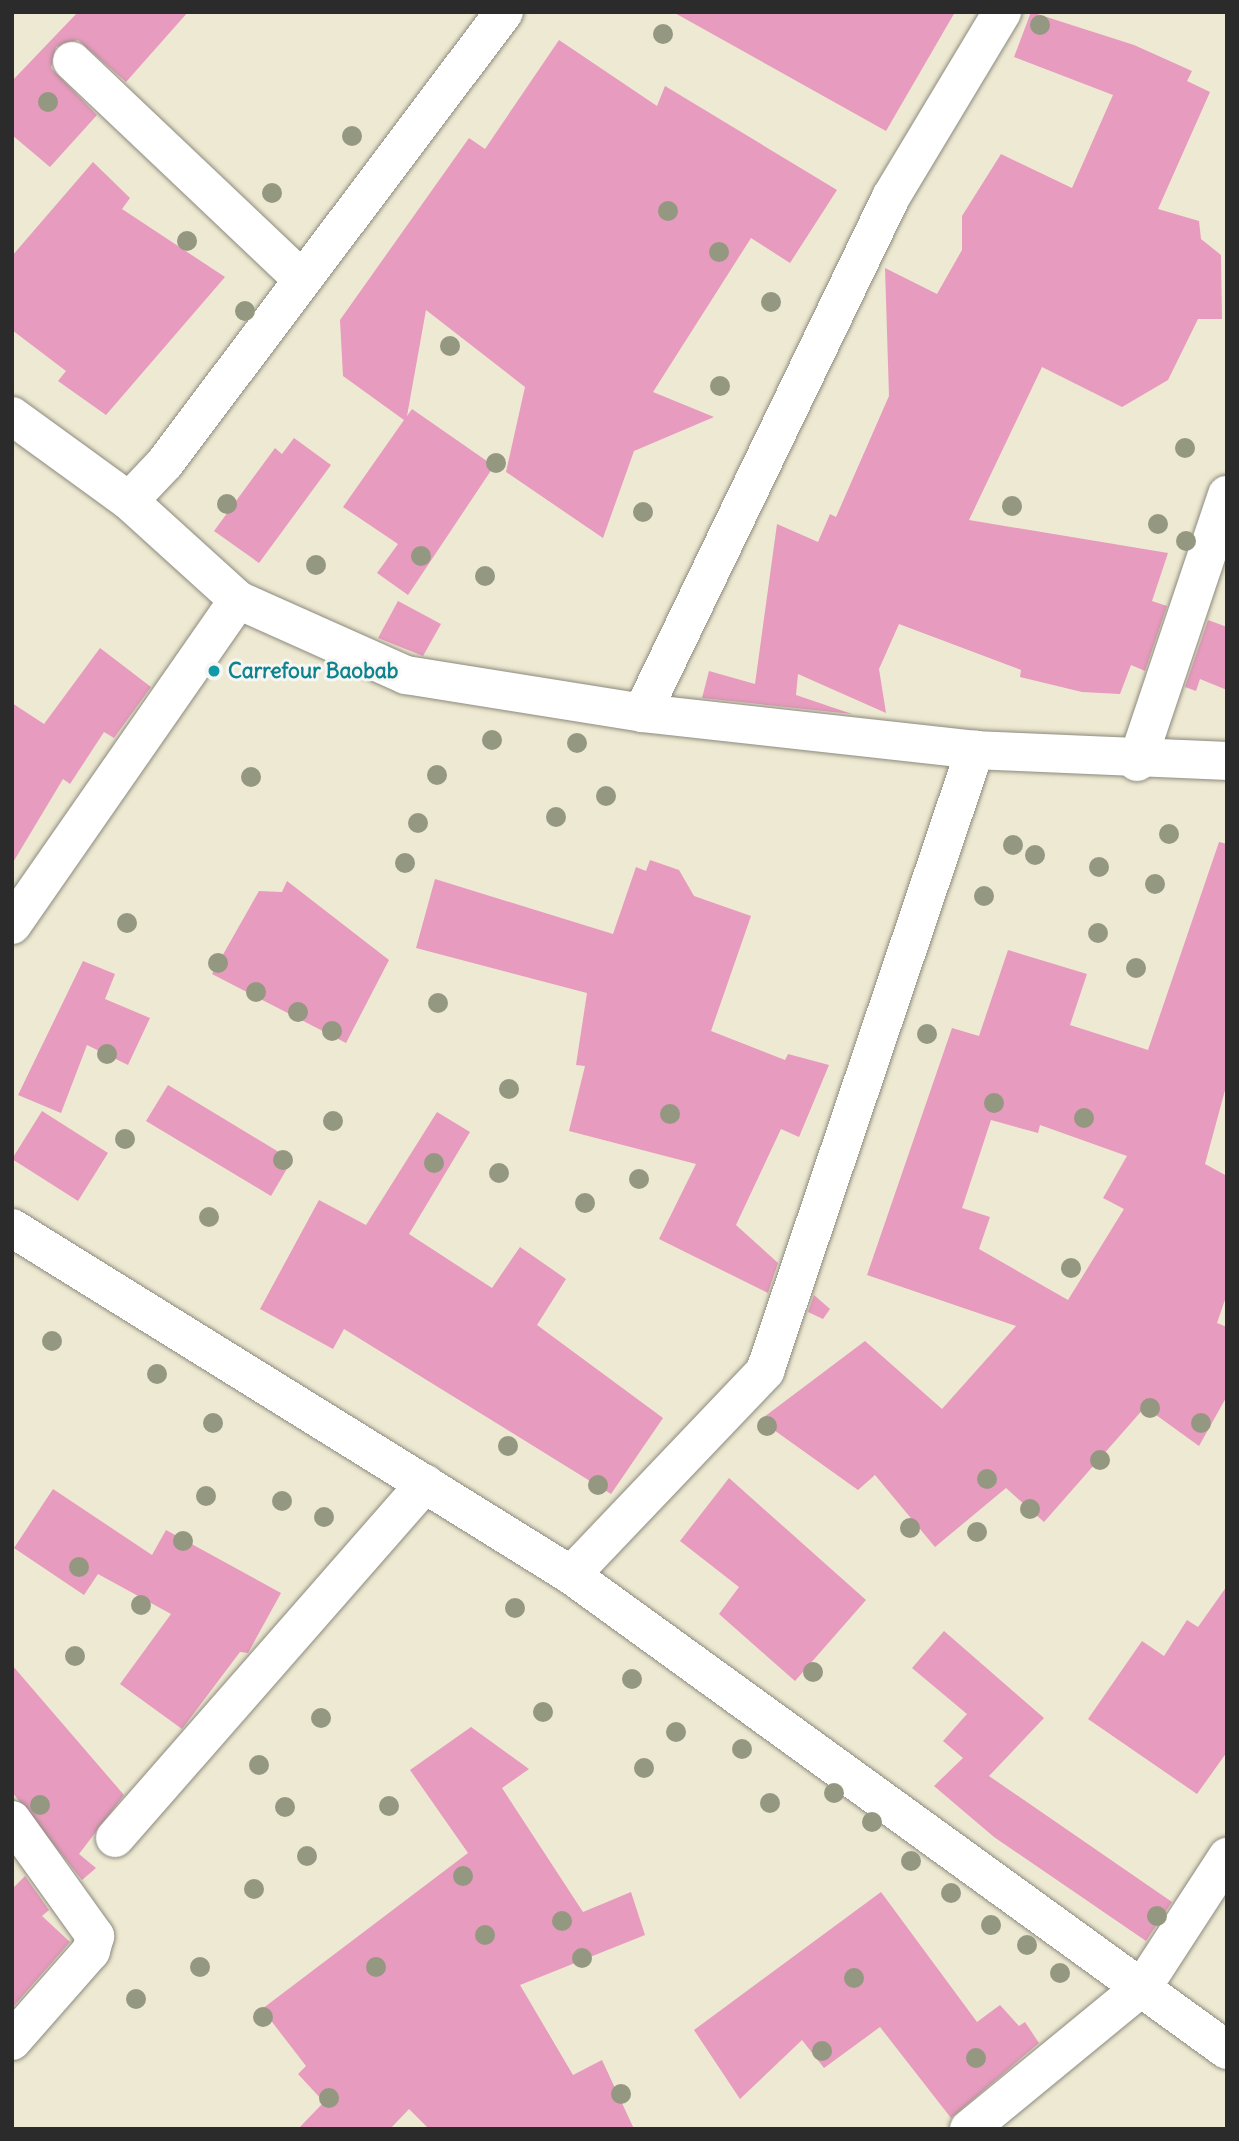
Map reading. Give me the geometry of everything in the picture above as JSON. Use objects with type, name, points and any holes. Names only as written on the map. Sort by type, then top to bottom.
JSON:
[{"type":"street","points":[[642,713],[891,197],[1002,12]]},
{"type":"street","points":[[129,501],[165,463],[302,279],[488,18]]},
{"type":"street","points":[[72,61],[302,279]]},
{"type":"street","points":[[12,416],[129,501],[238,600],[406,675],[642,713],[975,750],[1137,762],[1227,761]]},
{"type":"street","points":[[1137,762],[1227,495]]},
{"type":"street","points":[[12,925],[238,600]]},
{"type":"street","points":[[571,1575],[765,1371],[975,750]]},
{"type":"street","points":[[12,1228],[571,1575],[939,1847],[1144,1985],[1227,2050]]},
{"type":"street","points":[[115,1838],[425,1484]]},
{"type":"street","points":[[12,1820],[95,1936],[91,1951],[12,2042]]},
{"type":"street","points":[[969,2129],[1144,1985],[1227,1857]]},
{"type":"building","points":[[78,12],[188,12],[126,82],[78,40],[56,47],[51,68],[97,115],[50,167],[12,135],[12,81]]},
{"type":"building","points":[[673,12],[955,12],[886,131]]},
{"type":"building","points":[[1031,12],[1134,45],[1192,71],[1187,81],[1210,92],[1158,209],[1199,221],[1201,239],[1221,255],[1222,319],[1198,319],[1168,380],[1122,407],[1042,367],[969,520],[1168,553],[1152,601],[1167,606],[1145,671],[1131,665],[1120,694],[1082,692],[1020,677],[1021,670],[899,624],[879,669],[886,713],[798,674],[796,695],[852,714],[702,698],[709,671],[755,684],[777,524],[818,542],[830,514],[836,517],[889,396],[885,268],[937,294],[962,250],[962,216],[1001,154],[1072,188],[1113,95],[1014,57]]},
{"type":"building","points":[[559,40],[657,106],[665,86],[837,190],[790,263],[751,238],[653,392],[714,417],[634,451],[603,538],[506,472],[525,387],[426,310],[407,416],[412,409],[494,466],[408,595],[377,573],[398,544],[343,507],[404,420],[343,376],[340,320],[469,138],[485,149]]},
{"type":"building","points":[[93,162],[130,198],[122,209],[225,277],[106,415],[58,381],[66,371],[12,330],[12,256]]},
{"type":"building","points":[[294,438],[331,465],[259,563],[214,531],[275,448],[282,454]]},
{"type":"building","points":[[398,601],[441,624],[423,656],[378,638]]},
{"type":"building","points":[[1208,620],[1227,627],[1227,690],[1200,679],[1196,691],[1185,687]]},
{"type":"building","points":[[100,648],[151,687],[114,738],[104,732],[70,784],[63,779],[12,864],[12,703],[44,724]]},
{"type":"building","points":[[1219,842],[1227,844],[1227,1083],[1205,1164],[1227,1176],[1227,1294],[1217,1323],[1227,1327],[1227,1396],[1199,1446],[1145,1407],[1044,1522],[1006,1488],[935,1547],[875,1475],[858,1490],[760,1420],[865,1341],[942,1409],[1016,1326],[867,1275],[952,1028],[979,1036],[1008,950],[1087,974],[1070,1025],[1148,1050]],"holes":[[[991,1120],[1038,1133],[1040,1125],[1127,1156],[1103,1198],[1124,1209],[1068,1300],[979,1249],[990,1217],[962,1208]]]},
{"type":"building","points":[[650,860],[679,870],[694,896],[751,916],[711,1031],[785,1060],[788,1054],[829,1065],[799,1137],[781,1129],[736,1225],[778,1263],[768,1293],[659,1239],[696,1164],[569,1131],[585,1066],[576,1065],[587,993],[416,948],[435,879],[613,934],[636,867],[646,871]]},
{"type":"building","points":[[287,881],[389,960],[346,1043],[212,974],[259,891],[282,892]]},
{"type":"building","points":[[83,961],[115,974],[105,999],[150,1018],[128,1065],[87,1045],[61,1113],[18,1095]]},
{"type":"building","points":[[168,1085],[292,1160],[271,1196],[146,1121]]},
{"type":"building","points":[[42,1111],[108,1153],[78,1201],[12,1159]]},
{"type":"building","points":[[437,1112],[470,1132],[409,1234],[492,1288],[520,1247],[566,1279],[537,1325],[663,1418],[611,1494],[344,1329],[333,1349],[260,1309],[319,1200],[366,1225]]},
{"type":"building","points":[[814,1295],[830,1309],[823,1319],[808,1312]]},
{"type":"building","points":[[729,1478],[866,1600],[795,1681],[719,1614],[739,1587],[680,1541]]},
{"type":"building","points":[[53,1489],[152,1555],[166,1530],[281,1593],[248,1653],[240,1652],[182,1729],[120,1684],[171,1614],[98,1574],[84,1595],[14,1548]]},
{"type":"building","points":[[1227,1586],[1227,1752],[1197,1794],[1088,1719],[1142,1641],[1164,1656],[1187,1620],[1198,1627]]},
{"type":"building","points":[[944,1631],[1044,1718],[989,1776],[1172,1902],[1146,1941],[994,1837],[934,1786],[963,1758],[943,1741],[967,1714],[912,1668]]},
{"type":"building","points":[[12,1665],[124,1795],[79,1854],[96,1868],[82,1880],[12,1792]]},
{"type":"building","points":[[471,1727],[529,1769],[502,1788],[583,1912],[631,1892],[645,1935],[520,1985],[573,2075],[602,2060],[634,2129],[429,2129],[409,2109],[390,2129],[298,2129],[324,2102],[298,2074],[306,2066],[262,2009],[468,1853],[410,1770]]},
{"type":"building","points":[[25,1876],[49,1910],[42,1916],[70,1942],[12,2008],[12,1889]]},
{"type":"building","points":[[881,1892],[977,2022],[1000,2005],[1019,2026],[1025,2022],[1039,2043],[951,2118],[880,2027],[824,2068],[802,2040],[740,2099],[694,2030]]},
{"type":"place","name":"Carrefour Baobab","points":[[214,671]]}]
